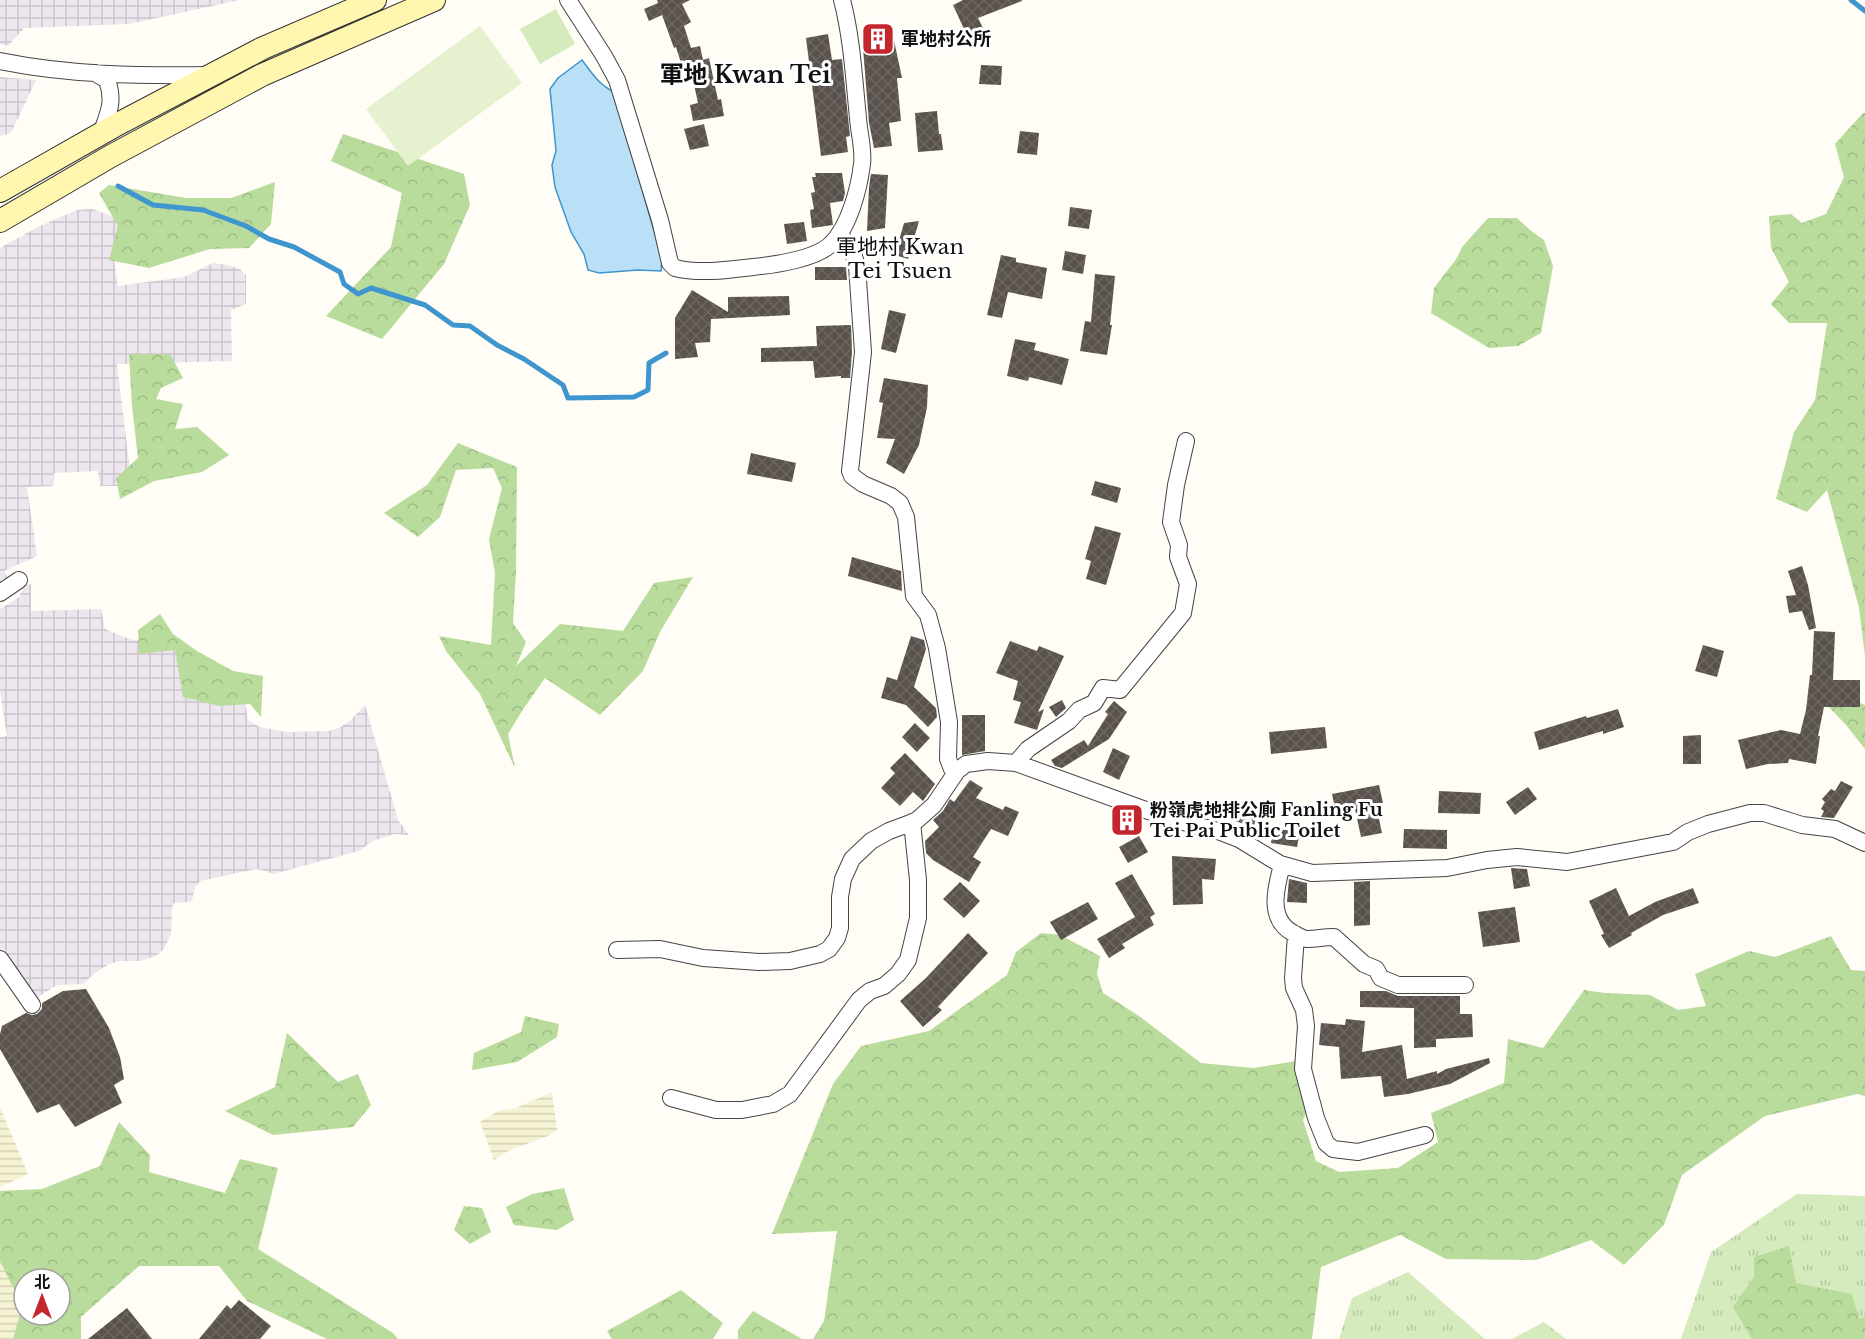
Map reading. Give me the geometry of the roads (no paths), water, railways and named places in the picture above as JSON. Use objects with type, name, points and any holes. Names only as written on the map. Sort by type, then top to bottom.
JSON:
[{"type":"main road","points":[[0,191],[101,134],[263,48],[375,0]]},
{"type":"main road","points":[[0,221],[111,156],[262,75],[434,0]]},
{"type":"street","points":[[568,0],[617,80],[660,220],[670,263],[675,268],[694,270],[769,266],[820,251],[829,246],[840,234],[851,212],[862,163],[849,32],[842,0]]},
{"type":"street","points":[[0,61],[95,74],[210,75]]},
{"type":"street","points":[[95,74],[107,80],[111,99],[101,134]]},
{"type":"street","points":[[840,234],[853,253],[857,266],[863,352],[850,471],[852,476],[863,484],[891,496],[900,503],[906,517],[914,596],[928,615],[938,648],[949,722],[948,759],[952,769],[957,771]]},
{"type":"street","points":[[1016,763],[1028,749],[1069,721],[1079,710],[1094,703],[1103,688],[1120,690],[1183,613],[1188,584],[1178,557],[1179,545],[1171,522],[1176,485],[1186,441]]},
{"type":"street","points":[[0,593],[19,580]]},
{"type":"street","points":[[617,950],[660,949],[703,958],[759,963],[790,961],[820,954],[829,949],[837,938],[840,928],[840,897],[843,879],[852,859],[872,841],[912,822],[934,805],[957,771],[966,764],[988,761],[1016,763],[1165,817],[1221,832],[1239,839],[1282,865],[1312,873],[1447,868],[1487,860],[1517,858],[1567,862],[1673,842],[1688,832],[1708,824],[1750,813],[1764,813],[1802,825],[1835,829],[1865,843]]},
{"type":"street","points":[[671,1098],[716,1110],[742,1110],[773,1104],[790,1094],[859,1000],[884,986],[898,974],[908,960],[918,918],[918,880],[912,822]]},
{"type":"street","points":[[1282,865],[1275,900],[1277,912],[1288,931],[1303,939],[1334,937],[1364,964],[1376,969],[1381,978],[1398,985],[1465,985]]},
{"type":"street","points":[[1296,935],[1294,988],[1304,1010],[1306,1026],[1303,1070],[1316,1118],[1326,1143],[1333,1149],[1358,1152],[1425,1135]]},
{"type":"street","points":[[0,959],[32,1005]]},
{"type":"water","points":[[582,60],[600,82],[614,92],[662,259],[661,271],[599,273],[588,270],[584,254],[571,232],[555,187],[552,165],[556,151],[550,89],[558,78]]},
{"type":"waterway","points":[[1851,0],[1865,11]]},
{"type":"waterway","points":[[118,186],[153,205],[203,210],[246,226],[269,239],[294,247],[340,272],[344,284],[358,294],[371,288],[425,305],[453,325],[470,326],[563,385],[568,398],[634,397],[648,390],[649,363],[666,353]]},
{"type":"place","name":"軍地村公所","points":[[878,39]]},
{"type":"place","name":"粉嶺虎地排公廁 Fanling Fu Tei Pai Public Toilet","points":[[1127,820]]},
{"type":"district","name":"軍地 Kwan Tei","points":[[745,75]]},
{"type":"district","name":"軍地村 Kwan Tei Tsuen","points":[[900,259]]}]
